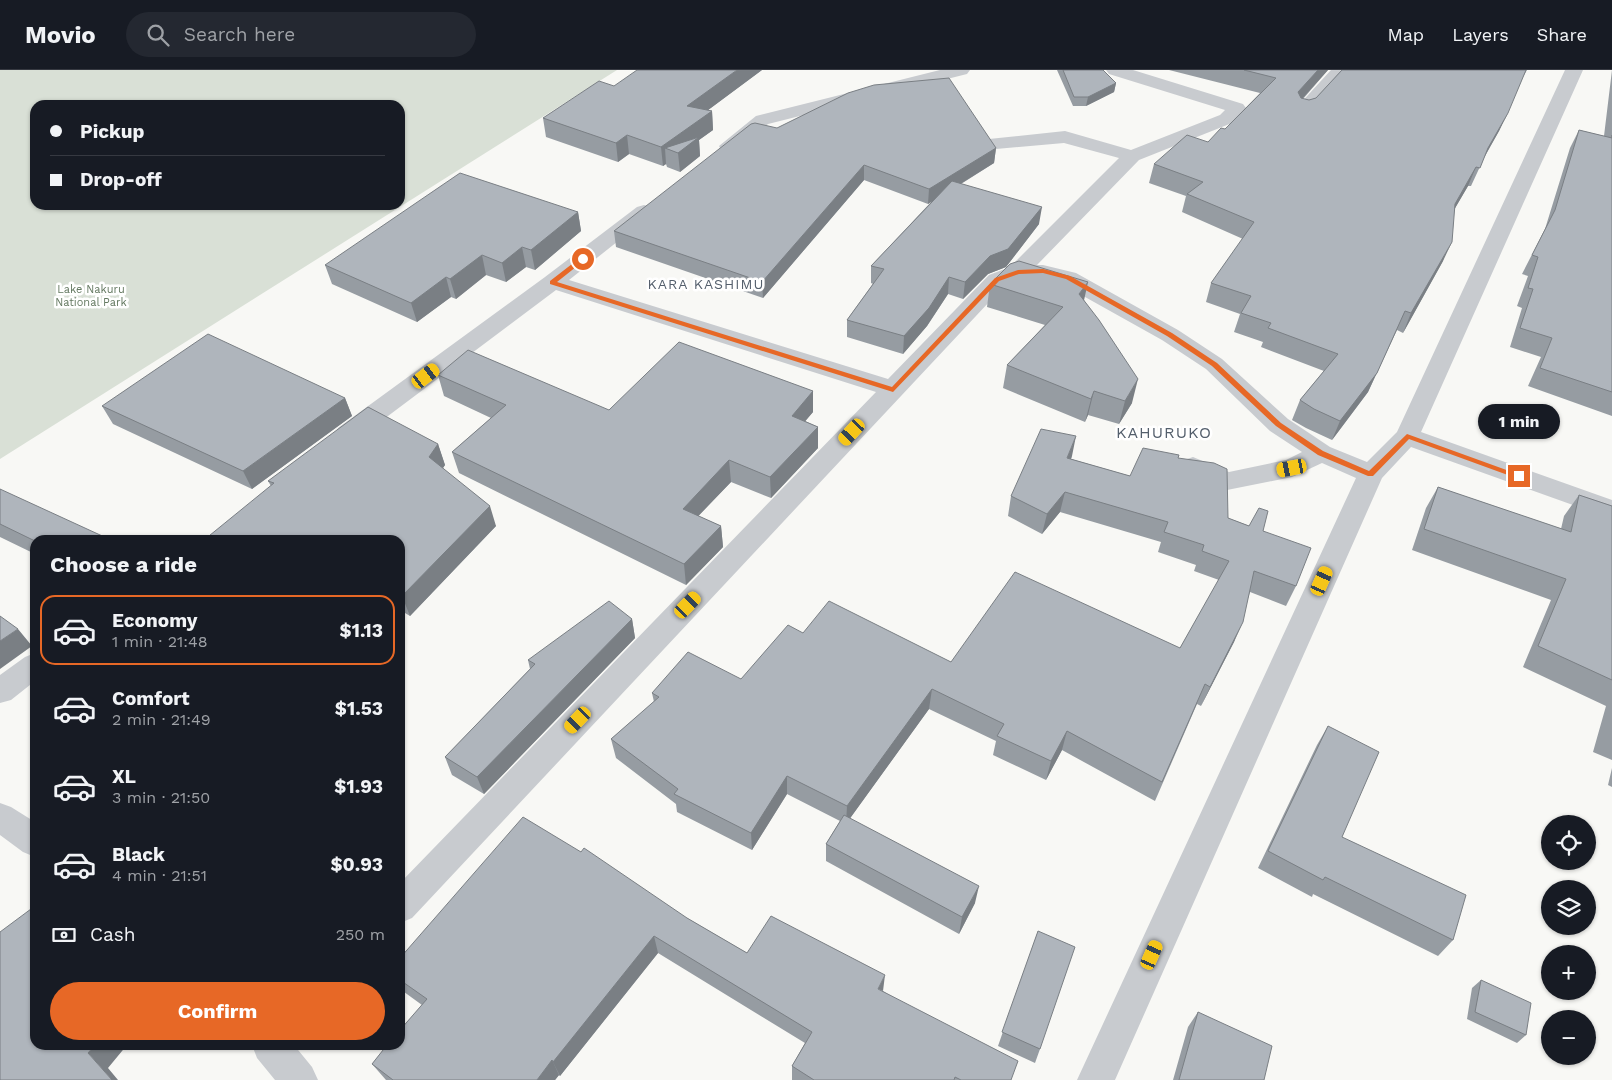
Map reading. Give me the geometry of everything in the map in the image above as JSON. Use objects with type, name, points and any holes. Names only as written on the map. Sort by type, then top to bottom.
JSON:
[{"type":"street","points":[[711,158],[762,120],[961,70]]},
{"type":"street","points":[[1018,272],[1132,156],[1226,119],[1237,108],[1116,70]]},
{"type":"street","points":[[1303,111],[1340,70]]},
{"type":"street","points":[[1096,1080],[1370,474],[1407,436],[1574,70]]},
{"type":"street","points":[[996,143],[1065,137],[1132,156]]},
{"type":"street","points":[[331,446],[553,282],[658,200]]},
{"type":"street","points":[[405,902],[997,280],[1018,272],[1043,271],[1068,278],[1170,335],[1214,364],[1279,425],[1321,453],[1370,474]]},
{"type":"street","points":[[553,282],[893,389]]},
{"type":"street","points":[[1407,436],[1612,510]]},
{"type":"street","points":[[1193,466],[1227,481],[1292,468],[1321,453]]},
{"type":"street","points":[[0,691],[30,669]]},
{"type":"street","points":[[0,817],[30,838]]},
{"type":"street","points":[[274,1050],[299,1080]]},
{"type":"green space","name":"Lake Nakuru National Park","points":[[0,70],[617,70],[405,204],[405,100],[30,100],[30,210],[395,210],[0,459]]},
{"type":"building","points":[[637,70],[737,70],[687,106],[712,111],[661,147],[627,135],[616,143],[543,118],[599,81],[614,86]]},
{"type":"building","points":[[1063,70],[1103,70],[1116,83],[1088,97],[1074,97]]},
{"type":"building","points":[[1244,70],[1318,70],[1298,92],[1301,98],[1309,100],[1316,98],[1342,70],[1526,70],[1508,113],[1488,148],[1480,168],[1476,167],[1455,204],[1452,242],[1411,313],[1405,311],[1377,373],[1340,421],[1300,400],[1338,354],[1268,328],[1271,323],[1241,313],[1251,296],[1211,283],[1254,222],[1187,194],[1203,182],[1154,164],[1187,135],[1208,142],[1221,128],[1225,129],[1276,78]]},
{"type":"building","points":[[949,78],[996,148],[929,189],[864,165],[762,282],[614,231],[751,124],[755,123],[777,128],[848,93],[874,85]]},
{"type":"building","points":[[1579,130],[1612,138],[1612,392],[1540,368],[1552,338],[1520,328],[1533,289],[1528,288],[1538,257],[1532,255],[1555,210]]},
{"type":"building","points":[[699,137],[678,153],[665,148]]},
{"type":"building","points":[[460,173],[578,212],[531,250],[522,247],[502,263],[482,255],[450,279],[446,277],[411,303],[325,265]]},
{"type":"building","points":[[952,181],[1042,207],[1008,249],[990,256],[965,282],[949,277],[929,308],[904,336],[847,320],[884,269],[871,266]]},
{"type":"building","points":[[1019,261],[1088,282],[1079,294],[1099,320],[1138,379],[1125,401],[1094,391],[1091,399],[1007,365],[1063,307],[990,284],[1010,264]]},
{"type":"building","points":[[208,334],[345,398],[243,471],[102,406]]},
{"type":"building","points":[[679,342],[813,391],[792,416],[818,427],[770,477],[729,460],[683,509],[721,526],[684,564],[452,452],[506,405],[438,375],[468,350],[609,410]]},
{"type":"building","points":[[368,407],[438,444],[429,457],[490,506],[405,593],[405,535],[210,535],[274,483],[268,481]]},
{"type":"building","points":[[1041,429],[1076,436],[1067,458],[1130,476],[1143,448],[1179,455],[1178,458],[1214,463],[1227,469],[1228,518],[1249,526],[1259,508],[1268,511],[1263,531],[1311,548],[1296,586],[1254,571],[1243,622],[1210,687],[1205,684],[1162,782],[1067,731],[1051,761],[997,736],[1004,724],[932,689],[847,806],[787,776],[751,833],[674,794],[678,789],[611,739],[659,697],[652,693],[688,652],[741,679],[788,625],[803,633],[829,601],[951,662],[1015,572],[1180,648],[1229,561],[1202,551],[1204,545],[1164,532],[1168,522],[1065,492],[1047,514],[1011,496]]},
{"type":"building","points":[[1438,487],[1571,532],[1579,495],[1612,506],[1612,680],[1538,646],[1566,579],[1424,529]]},
{"type":"building","points":[[0,489],[100,535],[30,535],[30,539],[0,524]]},
{"type":"building","points":[[609,601],[632,619],[477,777],[445,757],[535,664],[528,660]]},
{"type":"building","points":[[0,616],[18,629],[0,641]]},
{"type":"building","points":[[1328,726],[1379,752],[1342,837],[1466,895],[1453,940],[1325,877],[1323,880],[1268,851]]},
{"type":"building","points":[[844,815],[979,886],[962,917],[826,844]]},
{"type":"building","points":[[523,817],[581,852],[584,848],[687,918],[747,953],[771,916],[885,975],[878,989],[1018,1061],[1011,1080],[961,1080],[955,1077],[954,1080],[814,1080],[792,1066],[812,1032],[654,936],[537,1080],[393,1080],[372,1064],[383,1050],[405,1050],[405,1024],[427,999],[405,984],[405,952]]},
{"type":"building","points":[[30,910],[30,1050],[91,1050],[88,1053],[112,1080],[0,1080],[0,932]]},
{"type":"building","points":[[1038,931],[1075,947],[1040,1049],[1002,1032]]},
{"type":"building","points":[[1481,980],[1531,1003],[1526,1035],[1475,1012]]},
{"type":"building","points":[[1198,1012],[1272,1046],[1264,1080],[1179,1080]]},
{"type":"district","name":"KARA KASHIMU","points":[[706,284]]},
{"type":"district","name":"KAHURUKO","points":[[1164,432]]},
{"type":"route","points":[[583,259],[553,282],[893,389],[997,280],[1018,272],[1043,271],[1068,278],[1170,335],[1214,364],[1279,425],[1321,453],[1370,474],[1407,436],[1519,476]]}]
